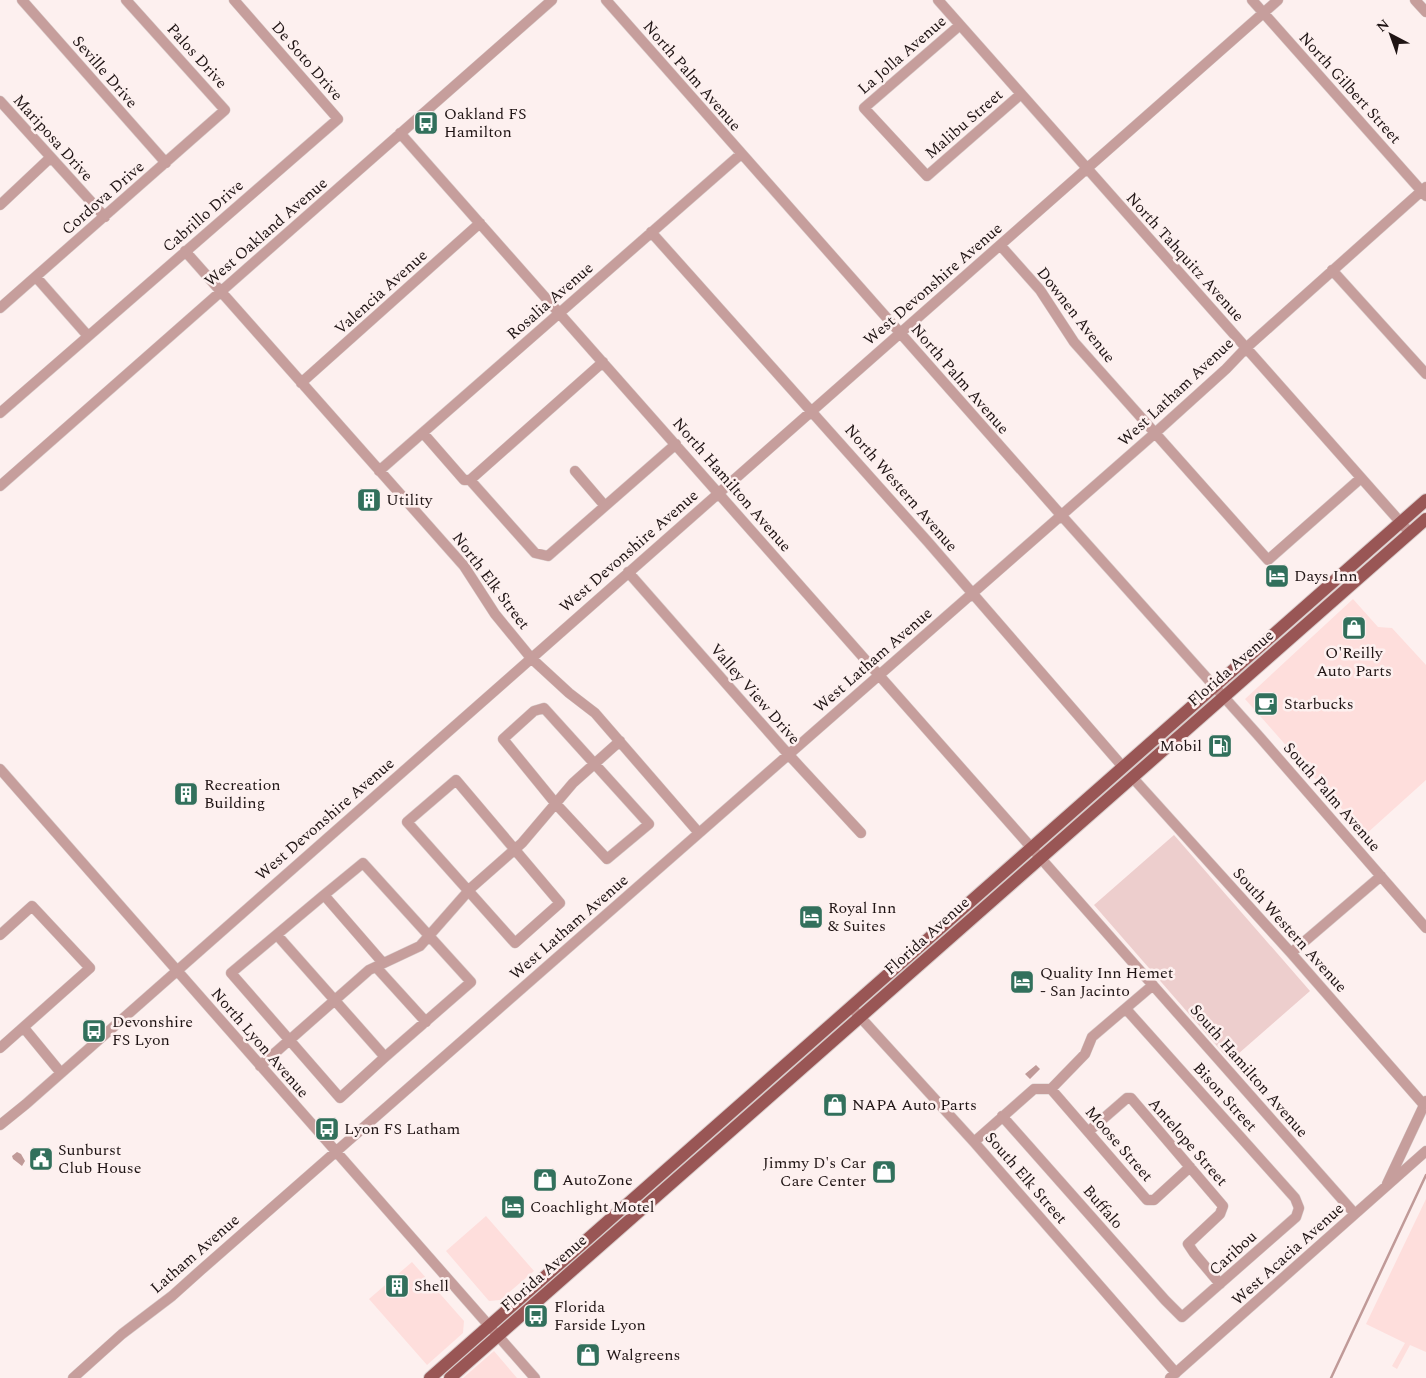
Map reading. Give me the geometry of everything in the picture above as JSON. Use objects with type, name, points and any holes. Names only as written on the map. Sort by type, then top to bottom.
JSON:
[{"type":"main road","name":"Florida Avenue","points":[[450,1378],[860,1018],[1037,852],[1127,772],[1215,687],[1426,500]]},
{"type":"main road","name":"Florida Avenue","points":[[1127,772],[1224,697],[1426,519]]},
{"type":"main road","name":"Florida Avenue","points":[[430,1378],[851,1007],[1037,852]]},
{"type":"main road","points":[[644,1207],[666,1181],[728,1124],[733,1118],[730,1113]]},
{"type":"street","name":"Seville Drive","points":[[22,0],[166,163]]},
{"type":"street","name":"Palos Drive","points":[[126,0],[224,110]]},
{"type":"street","name":"De Soto Drive","points":[[234,0],[338,119]]},
{"type":"street","name":"West Oakland Avenue","points":[[0,486],[552,0]]},
{"type":"street","name":"North Palm Avenue","points":[[606,0],[1215,687]]},
{"type":"street","name":"North Tahquitz Avenue","points":[[938,0],[1410,534]]},
{"type":"street","name":"North Gilbert Street","points":[[1252,0],[1424,191]]},
{"type":"street","name":"West Devonshire Avenue","points":[[0,1125],[62,1073],[176,970],[1278,0]]},
{"type":"street","points":[[1415,0],[1426,12]]},
{"type":"street","name":"La Jolla Avenue","points":[[927,176],[864,108],[960,24]]},
{"type":"street","name":"Malibu Street","points":[[927,176],[1021,94]]},
{"type":"street","name":"Mariposa Drive","points":[[0,101],[105,217]]},
{"type":"street","name":"Cordova Drive","points":[[0,308],[224,110]]},
{"type":"street","name":"Cabrillo Drive","points":[[0,413],[338,119]]},
{"type":"street","name":"North Hamilton Avenue","points":[[400,133],[559,312],[599,365],[676,444],[1037,852]]},
{"type":"street","name":"Rosalia Avenue","points":[[379,471],[741,154]]},
{"type":"street","points":[[0,205],[50,158]]},
{"type":"street","name":"West Latham Avenue","points":[[336,1152],[1154,434],[1226,370],[1246,348],[1332,270],[1424,191]]},
{"type":"street","name":"Valencia Avenue","points":[[301,383],[480,224]]},
{"type":"street","name":"North Western Avenue","points":[[651,232],[973,592],[1127,772]]},
{"type":"street","name":"Downen Avenue","points":[[1000,245],[1040,290],[1074,342],[1268,560],[1361,478]]},
{"type":"street","name":"North Elk Street","points":[[185,251],[464,566],[495,614],[531,658],[569,693],[595,713],[699,832]]},
{"type":"street","points":[[1332,270],[1426,374]]},
{"type":"street","points":[[36,276],[88,336]]},
{"type":"street","points":[[422,433],[464,480],[470,480],[599,365]]},
{"type":"street","points":[[470,480],[535,553],[548,556],[676,444]]},
{"type":"street","points":[[575,471],[605,506]]},
{"type":"street","name":"Valley View Drive","points":[[628,572],[788,754],[861,833]]},
{"type":"street","name":"South Palm Avenue","points":[[1215,687],[1426,928]]},
{"type":"street","points":[[544,708],[595,764],[649,824],[607,859],[556,804],[503,739],[534,711],[544,708]]},
{"type":"street","points":[[260,1066],[369,970],[420,946],[468,892],[514,850],[573,784],[620,741]]},
{"type":"street","name":"North Lyon Avenue","points":[[0,769],[535,1378]]},
{"type":"street","name":"South Western Avenue","points":[[1127,772],[1425,1103]]},
{"type":"street","points":[[456,780],[514,850],[560,902],[515,943],[407,822],[456,780]]},
{"type":"street","name":"South Hamilton Avenue","points":[[1037,852],[1150,988],[1355,1214]]},
{"type":"street","points":[[363,863],[429,937],[471,982],[340,1098],[231,973],[363,863]]},
{"type":"street","points":[[1291,953],[1381,876]]},
{"type":"street","points":[[324,896],[426,1022]]},
{"type":"street","points":[[0,935],[32,906],[90,968],[0,1048]]},
{"type":"street","points":[[277,935],[385,1057]]},
{"type":"street","points":[[974,1142],[1034,1089],[1051,1089],[1085,1054],[1092,1037],[1150,988]]},
{"type":"street","name":"South Elk Street","points":[[851,1007],[974,1142],[1173,1375]]},
{"type":"street","name":"Bison Street","points":[[1126,1009],[1295,1198],[1299,1208]]},
{"type":"street","points":[[24,1028],[62,1073]]},
{"type":"street","name":"Moose Street","points":[[1051,1089],[1147,1200],[1154,1200],[1190,1167]]},
{"type":"street","name":"Antelope Street","points":[[1089,1131],[1127,1098],[1131,1098],[1223,1206],[1220,1214],[1188,1244],[1220,1284]]},
{"type":"street","points":[[1386,1187],[1425,1103]]},
{"type":"street","name":"Buffalo","points":[[1002,1116],[1182,1317]]},
{"type":"street","name":"Latham Avenue","points":[[73,1378],[122,1334],[179,1289],[336,1152]]},
{"type":"street","name":"West Acacia Avenue","points":[[1173,1375],[1426,1152]]},
{"type":"street","name":"Caribou","points":[[1182,1317],[1296,1217],[1299,1208]]},
{"type":"shaded area","points":[[1353,599],[1378,627],[1392,628],[1426,665],[1426,780],[1365,835],[1245,699]]},
{"type":"shaded area","points":[[1174,835],[1310,991],[1230,1061],[1094,905]]},
{"type":"shaded area","points":[[1036,1065],[1040,1069],[1030,1079],[1025,1074]]},
{"type":"shaded area","points":[[17,1152],[21,1154],[25,1161],[22,1166],[13,1159],[12,1156]]},
{"type":"shaded area","points":[[1426,1199],[1426,1352],[1410,1345],[1397,1369],[1392,1366],[1405,1343],[1366,1324]]},
{"type":"shaded area","points":[[486,1216],[534,1271],[500,1300],[489,1301],[446,1251]]},
{"type":"shaded area","points":[[412,1262],[464,1321],[463,1333],[427,1365],[369,1299]]},
{"type":"shaded area","points":[[494,1351],[517,1378],[463,1378]]},
{"type":"waterway","points":[[1331,1378],[1426,1175]]},
{"type":"place","name":"Oakland FS Hamilton","points":[[426,123]]},
{"type":"place","name":"Utility","points":[[369,500]]},
{"type":"place","name":"Days Inn","points":[[1277,576]]},
{"type":"place","name":"O'Reilly Auto Parts","points":[[1354,628]]},
{"type":"place","name":"Starbucks","points":[[1266,704]]},
{"type":"place","name":"Mobil","points":[[1220,746]]},
{"type":"place","name":"Recreation Building","points":[[186,794]]},
{"type":"place","name":"Royal Inn & Suites","points":[[811,917]]},
{"type":"place","name":"Quality Inn Hemet - San Jacinto","points":[[1022,982]]},
{"type":"place","name":"Devonshire FS Lyon","points":[[94,1031]]},
{"type":"place","name":"NAPA Auto Parts","points":[[835,1105]]},
{"type":"place","name":"Lyon FS Latham","points":[[327,1129]]},
{"type":"place","name":"Sunburst Club House","points":[[41,1159]]},
{"type":"place","name":"Jimmy D's Car Care Center","points":[[884,1172]]},
{"type":"place","name":"AutoZone","points":[[545,1180]]},
{"type":"place","name":"Coachlight Motel","points":[[513,1207]]},
{"type":"place","name":"Shell","points":[[397,1286]]},
{"type":"place","name":"Florida Farside Lyon","points":[[536,1316]]},
{"type":"place","name":"Walgreens","points":[[588,1355]]}]
